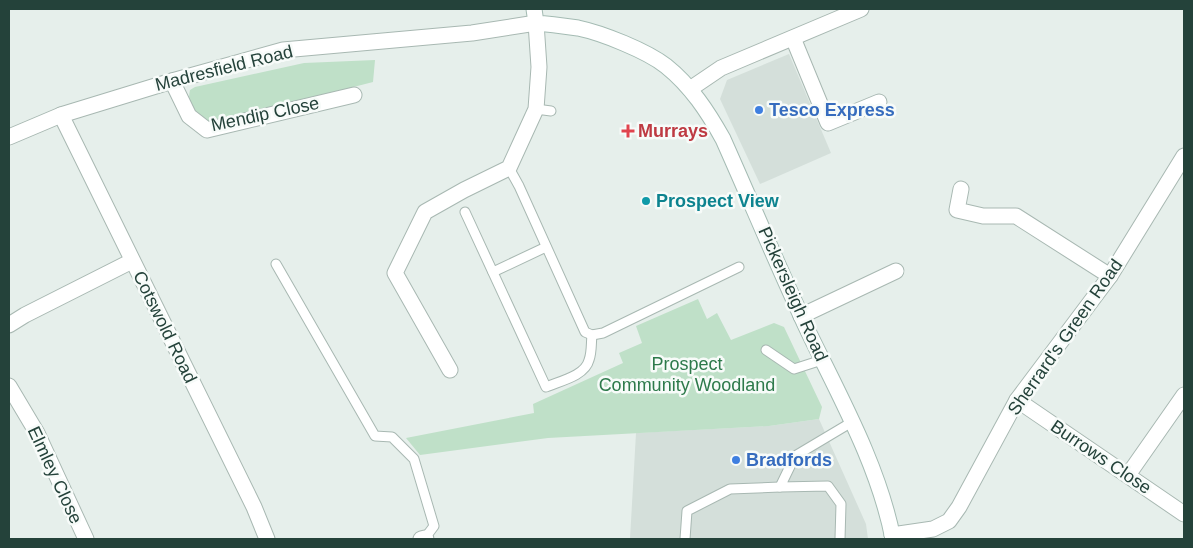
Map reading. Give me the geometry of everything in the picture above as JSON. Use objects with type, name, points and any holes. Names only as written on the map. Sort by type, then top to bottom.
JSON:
[{"type":"street","points":[[690,89],[721,68],[861,9]]},
{"type":"street","points":[[450,370],[395,273],[425,212],[509,168],[544,110],[535,16]]},
{"type":"street","name":"Madresfield Road","points":[[9,137],[61,115],[283,50],[472,33],[535,16]]},
{"type":"street","name":"Pickersleigh Road","points":[[535,16],[579,28],[638,50],[666,66],[690,89],[709,114],[723,139],[801,316],[852,422],[884,502],[893,537]]},
{"type":"street","points":[[793,38],[828,123],[879,102]]},
{"type":"street","name":"Mendip Close","points":[[172,81],[189,116],[207,130],[354,95]]},
{"type":"street","name":"Cotswold Road","points":[[61,115],[254,507],[267,539]]},
{"type":"street","name":"Sherrard's Green Road","points":[[893,537],[936,534],[949,521],[959,507],[1017,400],[1110,276],[1184,156]]},
{"type":"street","points":[[961,189],[957,210],[983,216],[1016,216],[1110,276]]},
{"type":"street","points":[[9,325],[132,261]]},
{"type":"street","points":[[801,316],[896,271]]},
{"type":"street","name":"Elmley Close","points":[[9,386],[37,433],[86,539]]},
{"type":"street","points":[[1128,475],[1184,395]]},
{"type":"street","name":"Burrows Close","points":[[1017,400],[1184,514]]},
{"type":"lane","points":[[509,168],[519,186],[585,332],[592,336],[603,333],[739,268]]},
{"type":"lane","points":[[465,212],[546,387],[579,373],[586,368],[590,358],[592,336]]},
{"type":"lane","points":[[493,272],[546,247]]},
{"type":"lane","points":[[276,264],[375,436],[392,438],[414,459],[434,526],[424,539]]},
{"type":"lane","points":[[766,350],[794,370],[822,360]]},
{"type":"lane","points":[[780,487],[795,456],[852,422]]},
{"type":"lane","points":[[685,539],[687,511],[730,489],[828,486],[841,504],[840,539]]},
{"type":"shaded area","points":[[789,54],[831,153],[760,184],[720,99],[727,80]]},
{"type":"shaded area","name":"Bradfords","points":[[819,419],[866,524],[868,539],[630,539],[636,433],[769,426]]},
{"type":"green space","points":[[375,60],[373,82],[209,124],[200,118],[191,106],[190,90],[195,87],[304,63]]},
{"type":"green space","name":"Prospect Community Woodland","points":[[698,299],[707,319],[717,313],[731,340],[774,323],[784,327],[822,407],[819,419],[769,426],[548,438],[420,455],[406,438],[534,413],[533,404],[623,363],[619,353],[642,343],[636,326]]},
{"type":"place","name":"Tesco Express","points":[[759,110]]},
{"type":"place","name":"Murrays","points":[[628,131]]},
{"type":"place","name":"Prospect View","points":[[646,201]]},
{"type":"place","name":"Bradfords","points":[[736,460]]}]
